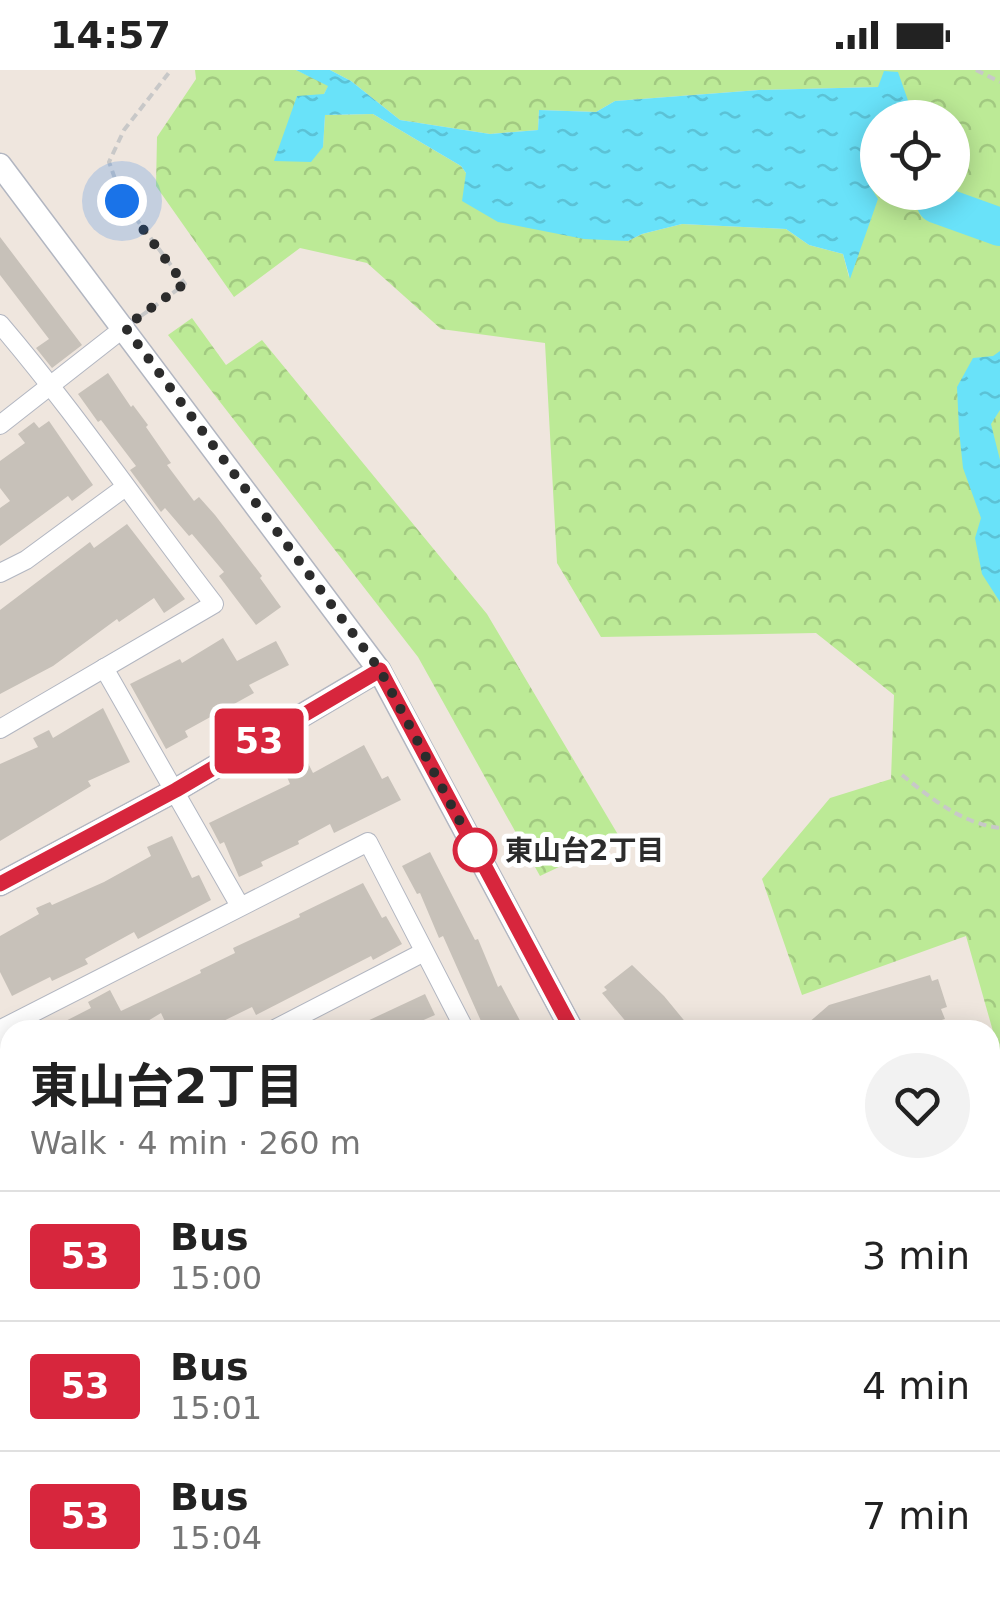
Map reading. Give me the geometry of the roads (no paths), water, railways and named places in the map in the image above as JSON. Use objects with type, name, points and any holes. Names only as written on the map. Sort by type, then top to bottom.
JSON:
[{"type":"street","points":[[0,165],[380,670],[567,1020]]},
{"type":"street","points":[[0,324],[52,385],[124,488],[214,604],[0,729]]},
{"type":"street","points":[[0,425],[125,327]]},
{"type":"street","points":[[0,572],[26,560],[124,488]]},
{"type":"street","points":[[104,668],[240,906]]},
{"type":"street","points":[[0,884],[176,790],[380,670]]},
{"type":"street","points":[[19,1020],[368,842],[460,1020]]},
{"type":"street","points":[[291,1020],[424,952]]},
{"type":"water","points":[[296,70],[330,70],[351,81],[400,120],[490,134],[538,130],[539,110],[596,112],[615,101],[759,90],[878,87],[884,71],[898,72],[908,100],[860,100],[860,210],[874,210],[850,279],[843,254],[809,245],[786,229],[682,224],[628,241],[584,239],[498,222],[462,201],[466,173],[461,166],[373,114],[325,115],[323,147],[311,162],[274,161],[297,96],[324,94],[328,86]]},
{"type":"water","points":[[1000,351],[1000,410],[991,424],[1000,460],[1000,602],[982,574],[975,538],[981,518],[963,468],[957,387],[973,358],[993,356]]},
{"type":"waterway","points":[[953,210],[1000,227]]},
{"type":"place","name":"東山台2丁目","points":[[475,850]]}]
